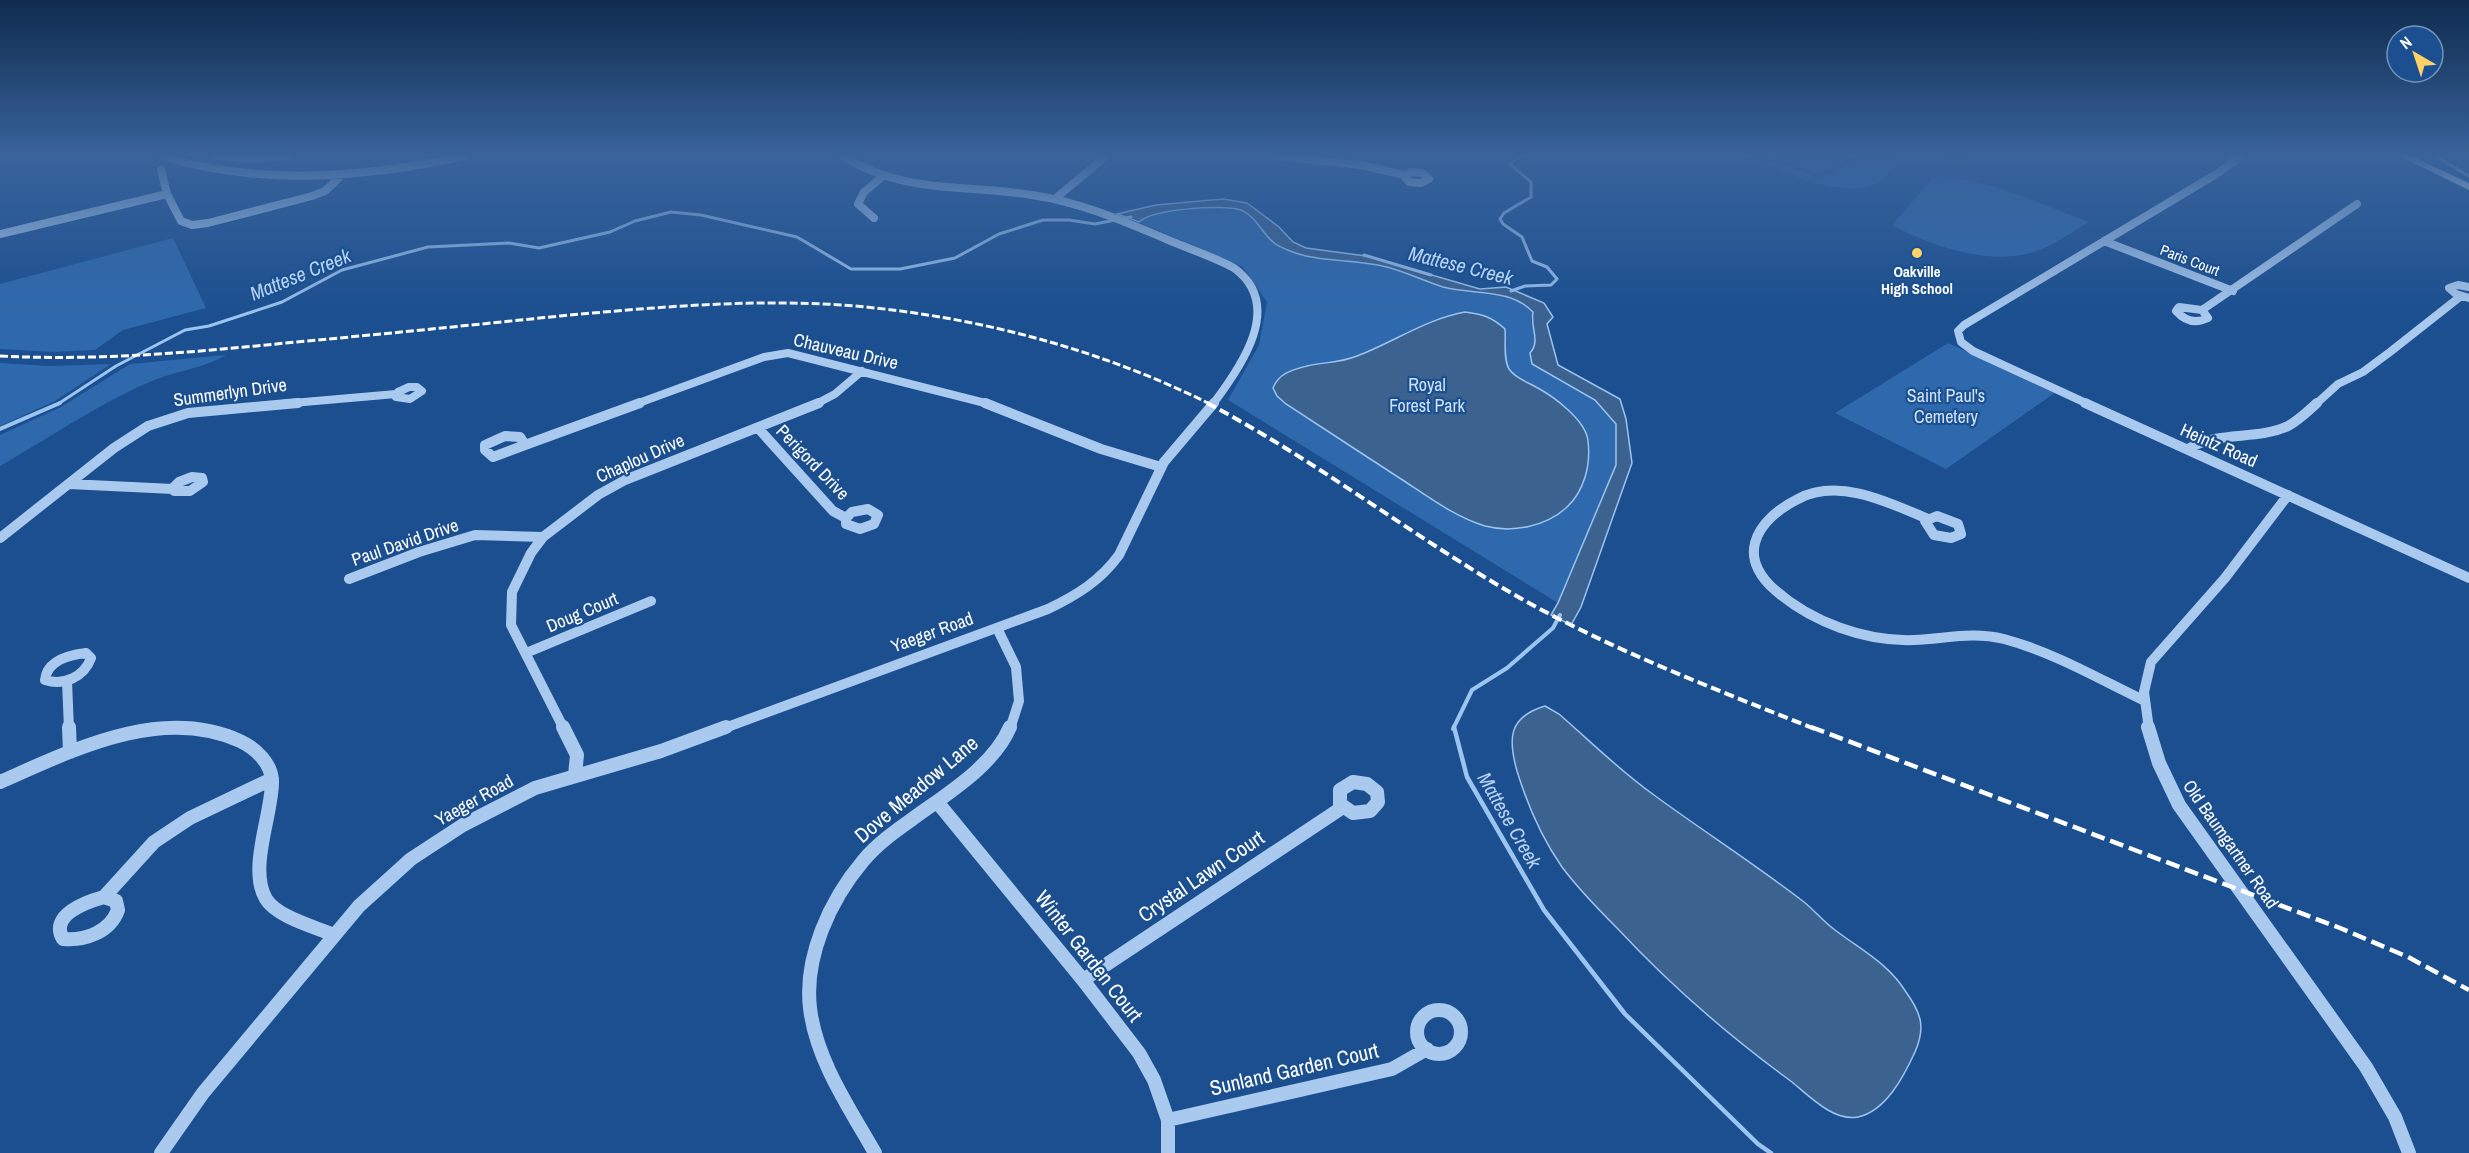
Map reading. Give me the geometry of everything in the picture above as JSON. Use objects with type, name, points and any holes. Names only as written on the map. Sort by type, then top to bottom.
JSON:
[{"type":"street","points":[[0,234],[101,210]]},
{"type":"street","points":[[175,210],[181,221],[192,225],[259,210]]},
{"type":"street","points":[[865,210],[874,218]]},
{"type":"street","name":"Yaeger Road","points":[[161,1153],[224,1067],[334,934],[384,882],[434,843],[514,797],[575,775],[661,751],[997,628],[1059,604],[1100,577],[1122,549],[1161,467],[1215,402],[1233,375],[1256,330],[1259,305],[1256,292],[1239,273],[1213,258],[1090,210]]},
{"type":"street","points":[[2104,241],[2153,210]]},
{"type":"street","points":[[2202,310],[2349,210]]},
{"type":"street","name":"Paris Court","points":[[2104,241],[2233,291]]},
{"type":"street","name":"Heintz Road","points":[[2104,241],[1964,325],[1958,331],[1958,338],[1976,353],[2469,578]]},
{"type":"street","points":[[2465,297],[2452,292],[2451,286],[2469,287]]},
{"type":"street","points":[[2188,449],[2198,441],[2217,436],[2281,429],[2296,421],[2339,383],[2362,373],[2465,297]]},
{"type":"street","name":"Chauveau Drive","points":[[525,445],[764,357],[788,353],[981,401],[1101,448],[1161,467]]},
{"type":"street","name":"Chaplou Drive","points":[[575,775],[577,755],[512,624],[512,592],[531,553],[543,537],[598,495],[625,480],[828,399],[862,370]]},
{"type":"street","name":"Summerlyn Drive","points":[[0,538],[114,448],[148,426],[180,415],[241,407],[396,394]]},
{"type":"street","name":"Perigord Drive","points":[[758,428],[833,511],[846,518]]},
{"type":"street","points":[[69,484],[173,489]]},
{"type":"street","points":[[1928,519],[1882,499],[1852,492],[1821,491],[1799,498],[1781,508],[1756,537],[1753,554],[1759,571],[1783,596],[1800,607],[1845,628],[1893,639],[1912,640],[1958,633],[1984,635],[2012,641],[2145,701]]},
{"type":"street","name":"Old Baumgartner Road","points":[[2288,495],[2225,578],[2151,662],[2145,674],[2145,701],[2156,752],[2172,792],[2352,1046],[2390,1106],[2409,1153]]},
{"type":"street","name":"Paul David Drive","points":[[349,579],[428,549],[475,535],[543,537]]},
{"type":"street","name":"Doug Court","points":[[526,653],[651,601]]},
{"type":"street","name":"Dove Meadow Lane","points":[[875,1153],[847,1104],[817,1036],[810,1008],[810,979],[815,951],[825,926],[862,862],[898,830],[938,803],[981,766],[999,746],[1014,723],[1019,690],[1018,671],[1008,646],[997,628]]},
{"type":"street","points":[[67,681],[70,752]]},
{"type":"street","points":[[0,782],[70,752],[135,733],[196,727],[230,736],[257,751],[264,759],[272,779],[261,867],[261,883],[266,898],[276,908],[291,916],[334,934]]},
{"type":"street","points":[[104,897],[154,842],[190,818],[272,779]]},
{"type":"street","name":"Winter Garden Court","points":[[938,803],[1083,980],[1138,1053],[1154,1080],[1168,1120],[1168,1153]]},
{"type":"street","name":"Crystal Lawn Court","points":[[1083,980],[1343,807]]},
{"type":"street","name":"Sunland Garden Court","points":[[1168,1120],[1392,1069],[1427,1049]]},
{"type":"green space","name":"Royal Forest Park","points":[[1241,210],[1251,216],[1273,242],[1387,267],[1490,295],[1508,297],[1533,312],[1531,320],[1536,338],[1532,364],[1596,400],[1622,423],[1616,465],[1558,603],[1228,400],[1259,345],[1267,302],[1243,267],[1139,222],[1146,217],[1166,212]]},
{"type":"green space","points":[[1905,210],[2058,210],[2089,222],[2045,248],[2026,254],[2007,256],[1987,256],[1947,248],[1892,225]]},
{"type":"green space","points":[[173,238],[206,308],[123,330],[95,350],[53,352],[0,349],[0,284]]},
{"type":"green space","name":"Saint Paul's Cemetery","points":[[1948,343],[2056,392],[1946,469],[1835,413]]},
{"type":"green space","points":[[226,355],[137,388],[0,466],[0,435],[61,407],[130,364]]},
{"type":"green space","points":[[0,363],[49,366],[111,364],[55,401],[0,426]]},
{"type":"shaded area","points":[[1135,210],[1182,210],[1158,214],[1139,222],[1117,214]]},
{"type":"shaded area","points":[[1241,210],[1256,210],[1279,227],[1293,242],[1306,248],[1366,256],[1480,289],[1506,287],[1544,303],[1553,317],[1547,324],[1558,365],[1620,399],[1626,419],[1632,463],[1581,607],[1571,625],[1551,615],[1616,465],[1616,424],[1595,400],[1532,364],[1530,353],[1535,344],[1533,312],[1524,304],[1513,299],[1443,287],[1387,267],[1316,258],[1293,252],[1273,242],[1251,216]]},
{"type":"shaded area","points":[[1465,312],[1486,317],[1505,329],[1505,355],[1509,369],[1559,403],[1575,417],[1586,433],[1589,450],[1582,486],[1572,502],[1558,515],[1538,524],[1528,527],[1495,528],[1452,512],[1286,404],[1277,396],[1273,388],[1282,376],[1291,371],[1351,358],[1437,320]]},
{"type":"shaded area","points":[[1545,706],[1559,714],[1641,786],[1804,902],[1831,927],[1882,965],[1899,982],[1918,1014],[1920,1035],[1915,1052],[1900,1082],[1877,1108],[1858,1117],[1849,1118],[1822,1107],[1746,1047],[1680,990],[1575,884],[1554,856],[1541,833],[1517,771],[1512,749],[1512,739],[1518,723],[1524,716]]},
{"type":"waterway","points":[[1509,210],[1500,219],[1503,224],[1522,237],[1532,261],[1547,267],[1557,279],[1551,285],[1525,286],[1511,291]]},
{"type":"waterway","name":"Mattese Creek","points":[[59,404],[116,366],[185,330],[209,326],[282,302],[342,270],[428,247],[509,243],[539,248],[610,232],[635,221],[671,212],[701,215],[797,237],[851,269],[900,269],[955,258],[999,234],[1043,220],[1069,220],[1095,224],[1131,217]]},
{"type":"waterway","name":"Mattese Creek","points":[[1364,255],[1431,275]]},
{"type":"waterway","name":"Mattese Creek","points":[[0,429],[59,404]]},
{"type":"waterway","name":"Mattese Creek","points":[[1453,729],[1472,690],[1507,668],[1553,628],[1560,615]]},
{"type":"waterway","name":"Mattese Creek","points":[[1454,727],[1467,777],[1544,910],[1625,1014],[1758,1144],[1771,1153]]},
{"type":"railway","points":[[0,356],[148,355],[634,310],[744,303],[818,304],[855,306],[947,318],[1037,338],[1125,367],[1210,404]]},
{"type":"railway","points":[[1207,403],[1287,449],[1441,550],[1520,598],[1592,635],[1665,668],[1815,729]]},
{"type":"railway","points":[[1811,727],[2340,928],[2408,957],[2469,990]]},
{"type":"place","name":"Oakville High School","points":[[1917,253]]}]
